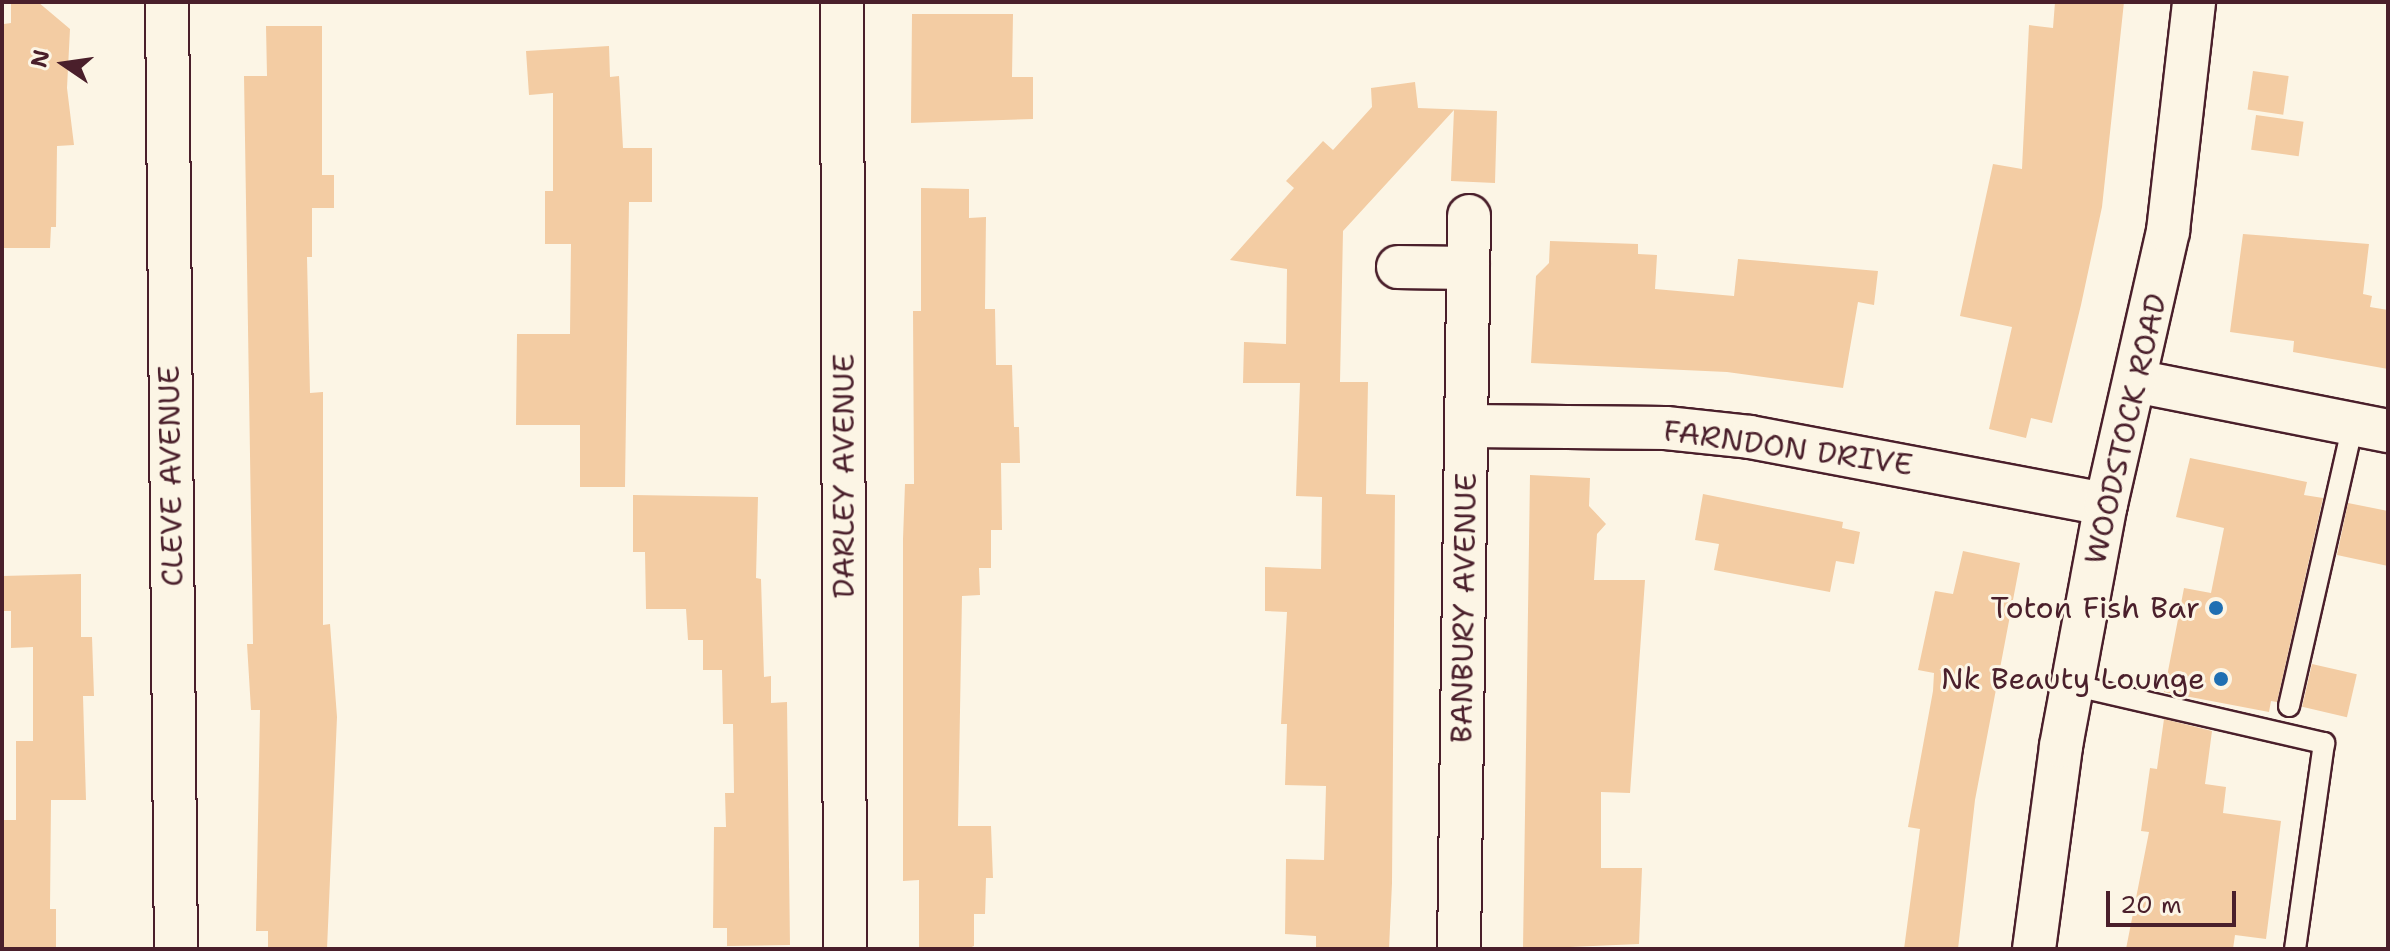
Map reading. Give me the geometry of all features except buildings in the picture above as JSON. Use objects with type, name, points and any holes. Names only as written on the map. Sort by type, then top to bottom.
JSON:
[{"type":"street","name":"CLEVE AVENUE","points":[[167,2],[176,949]]},
{"type":"street","name":"DARLEY AVENUE","points":[[842,2],[845,949]]},
{"type":"street","name":"WOODSTOCK ROAD","points":[[2034,949],[2072,685],[2106,504],[2174,196],[2194,2]]},
{"type":"street","name":"BANBURY AVENUE","points":[[1459,949],[1469,216]]},
{"type":"street","points":[[1398,267],[1468,268]]},
{"type":"street","points":[[2135,381],[2370,427]]},
{"type":"street","name":"FARNDON DRIVE","points":[[1468,426],[1666,428],[1750,437],[2106,504]]},
{"type":"lane","points":[[2289,706],[2370,427]]},
{"type":"lane","points":[[2072,685],[2324,743],[2295,949]]},
{"type":"place","name":"Toton Fish Bar","points":[[2216,608]]},
{"type":"place","name":"Nk Beauty Lounge","points":[[2221,679]]}]
